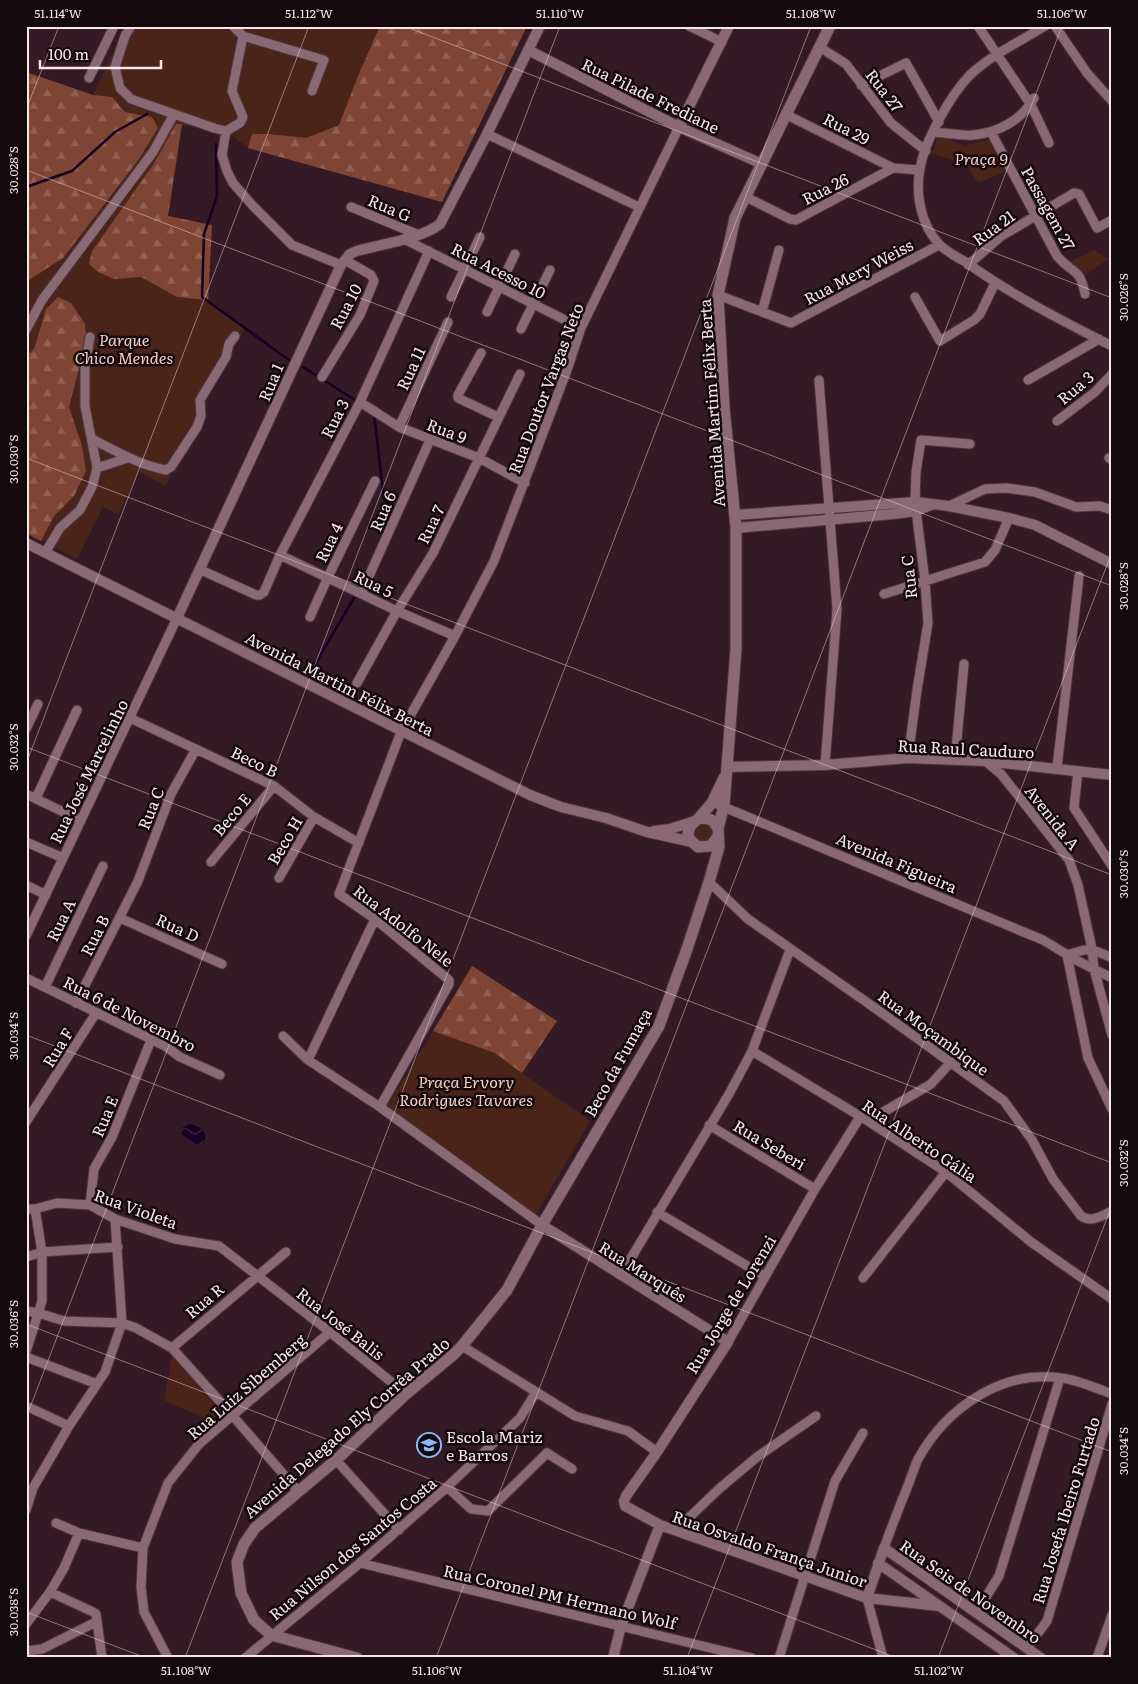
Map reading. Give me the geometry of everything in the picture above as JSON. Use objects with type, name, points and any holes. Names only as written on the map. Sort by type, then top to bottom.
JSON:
[{"type":"main road","name":"Avenida Martim Félix Berta","points":[[718,832],[724,806],[728,769],[736,649],[736,528],[724,407],[718,295],[735,218],[821,48],[830,26]]},
{"type":"main road","name":"Avenida Martim Félix Berta","points":[[695,820],[712,803],[728,769]]},
{"type":"main road","points":[[697,845],[710,846],[718,832],[716,824],[709,819],[695,820],[688,833],[697,845],[706,856],[710,880]]},
{"type":"main road","name":"Beco da Fumaça","points":[[542,1225],[659,1026],[710,880],[719,848],[718,832]]},
{"type":"main road","name":"Avenida Delegado Ely Corrêa Prado","points":[[358,1658],[272,1635],[254,1620],[240,1593],[238,1562],[244,1544],[254,1528],[336,1460],[406,1394],[462,1346],[507,1290],[542,1225]]},
{"type":"street","points":[[89,78],[114,26]]},
{"type":"street","points":[[131,26],[125,36],[115,67],[120,88],[131,99],[226,131],[240,124],[243,117],[232,91],[243,36]]},
{"type":"street","points":[[233,26],[243,36],[324,60],[312,90]]},
{"type":"street","points":[[343,262],[356,251],[418,235],[433,230],[440,224],[540,26]]},
{"type":"street","points":[[689,26],[722,42]]},
{"type":"street","name":"Rua Doutor Vargas Neto","points":[[401,732],[455,636],[494,561],[525,483],[581,328],[639,207],[730,26]]},
{"type":"street","points":[[978,26],[996,56],[1032,102],[1048,143]]},
{"type":"street","points":[[1045,26],[996,56],[970,75],[952,97],[934,132],[920,170],[919,204],[927,228],[940,245],[995,283],[1112,346]]},
{"type":"street","points":[[1055,26],[1087,74],[1112,101]]},
{"type":"street","name":"Rua 27","points":[[821,48],[846,64],[891,123],[926,151]]},
{"type":"street","name":"Rua Pilade Frediane","points":[[528,50],[679,127],[762,164]]},
{"type":"street","points":[[861,85],[906,63],[939,122]]},
{"type":"street","points":[[934,132],[972,135],[991,132],[1014,121],[1032,102]]},
{"type":"street","points":[[26,330],[42,300],[154,152],[174,114]]},
{"type":"street","name":"Rua 29","points":[[787,115],[893,168]]},
{"type":"street","name":"Rua 10","points":[[226,131],[222,155],[226,171],[233,183],[254,207],[292,245],[343,262],[371,274],[374,281],[360,315],[322,377]]},
{"type":"street","name":"Passagem 27","points":[[991,132],[1057,256],[1081,277],[1085,294]]},
{"type":"street","points":[[487,134],[639,207]]},
{"type":"street","points":[[893,168],[920,170]]},
{"type":"street","name":"Rua 26","points":[[746,197],[790,219],[796,220],[893,168]]},
{"type":"street","name":"Rua 21","points":[[968,264],[1000,237],[1077,193],[1097,228],[1112,220]]},
{"type":"street","name":"Rua G","points":[[351,207],[418,235]]},
{"type":"street","points":[[451,297],[480,237]]},
{"type":"street","name":"Rua Acesso 10","points":[[404,239],[581,328]]},
{"type":"street","name":"Rua Mery Weiss","points":[[762,312],[791,323],[940,245]]},
{"type":"street","points":[[718,295],[762,312],[779,250]]},
{"type":"street","name":"Rua 3","points":[[201,570],[256,595],[264,592],[280,555],[360,402],[429,251]]},
{"type":"street","points":[[487,312],[514,254]]},
{"type":"street","name":"Rua 1","points":[[177,618],[343,262]]},
{"type":"street","points":[[521,329],[550,270]]},
{"type":"street","points":[[915,297],[940,341],[974,320],[980,314],[995,283]]},
{"type":"street","name":"Rua 11","points":[[399,427],[448,322]]},
{"type":"street","points":[[92,439],[128,458],[160,469],[166,470],[171,467],[197,427],[201,416],[200,400],[226,357],[229,344],[235,336]]},
{"type":"street","points":[[45,553],[60,528],[80,510],[92,487],[97,468],[85,406],[85,367],[90,337]]},
{"type":"street","points":[[1028,380],[1099,339]]},
{"type":"street","points":[[481,353],[458,398],[498,417]]},
{"type":"street","name":"Rua 7","points":[[357,683],[397,611],[433,553],[520,374]]},
{"type":"street","name":"Rua 3","points":[[1057,421],[1095,392],[1112,374]]},
{"type":"street","points":[[819,380],[837,608],[825,765]]},
{"type":"street","name":"Rua 9","points":[[360,402],[399,427],[479,458],[525,483]]},
{"type":"street","name":"Rua 6","points":[[361,594],[430,440]]},
{"type":"street","name":"Rua C","points":[[908,758],[928,623],[925,582],[915,506],[916,472],[921,440],[970,444]]},
{"type":"street","points":[[97,468],[128,458]]},
{"type":"street","name":"Rua 4","points":[[310,616],[375,481]]},
{"type":"street","points":[[949,506],[985,489],[1006,488],[1035,492],[1076,507],[1100,506],[1112,510]]},
{"type":"street","points":[[736,528],[831,521],[915,506]]},
{"type":"street","points":[[735,514],[829,508],[949,506],[1010,518],[1035,526],[1112,564]]},
{"type":"street","points":[[884,594],[985,562],[995,550],[1010,518]]},
{"type":"street","name":"Avenida Martim Félix Berta","points":[[26,543],[530,795],[561,807],[606,818],[647,832],[697,845]]},
{"type":"street","name":"Rua 5","points":[[280,555],[397,611],[455,636]]},
{"type":"street","points":[[1057,768],[1079,576]]},
{"type":"street","name":"Rua José Marcelinho","points":[[27,932],[177,618]]},
{"type":"street","points":[[955,760],[964,664]]},
{"type":"street","points":[[26,729],[38,704]]},
{"type":"street","points":[[36,798],[77,710]]},
{"type":"street","name":"Beco B","points":[[130,718],[274,786],[314,817],[358,843]]},
{"type":"street","name":"Rua Adolfo Nele","points":[[380,1107],[449,984],[449,980],[375,919],[339,894],[401,732]]},
{"type":"street","name":"Rua C","points":[[138,881],[171,794],[196,749]]},
{"type":"street","name":"Rua Raul Cauduro","points":[[728,769],[825,765],[908,758],[1000,763],[1112,775]]},
{"type":"street","name":"Avenida A","points":[[985,762],[1000,774],[1069,860],[1078,885],[1092,949],[1094,969],[1112,1035]]},
{"type":"street","points":[[1000,763],[1000,774]]},
{"type":"street","points":[[1078,771],[1074,808],[1112,866]]},
{"type":"street","name":"Beco E","points":[[211,862],[274,786]]},
{"type":"street","points":[[26,794],[80,820]]},
{"type":"street","name":"Avenida Figueira","points":[[712,803],[724,806],[1043,940],[1067,955],[1112,978]]},
{"type":"street","name":"Beco H","points":[[279,878],[314,817]]},
{"type":"street","name":"Avenida Martim Félix Berta","points":[[647,832],[670,829],[695,820]]},
{"type":"street","points":[[26,842],[62,858]]},
{"type":"street","name":"Rua A","points":[[45,987],[103,866]]},
{"type":"street","name":"Rua Moçambique","points":[[710,880],[748,919],[1004,1101],[1032,1140],[1053,1179],[1080,1216],[1086,1220],[1092,1220],[1112,1211]]},
{"type":"street","name":"Rua B","points":[[76,1003],[138,881]]},
{"type":"street","points":[[26,885],[46,895]]},
{"type":"street","name":"Rua D","points":[[120,918],[222,964]]},
{"type":"street","points":[[308,1060],[375,919]]},
{"type":"street","points":[[1112,958],[1092,949],[1067,955],[1088,1058],[1112,1109]]},
{"type":"street","points":[[621,1275],[752,1051],[790,950]]},
{"type":"street","name":"Rua 6 de Novembro","points":[[26,978],[151,1040],[180,1057],[220,1075]]},
{"type":"street","name":"Rua F","points":[[26,1122],[96,1013]]},
{"type":"street","points":[[283,1036],[308,1060],[380,1107],[542,1225]]},
{"type":"street","name":"Rua E","points":[[90,1205],[94,1169],[112,1137],[151,1040]]},
{"type":"street","name":"Rua Alberto Gália","points":[[752,1051],[864,1119],[946,1172],[1031,1242],[1112,1299]]},
{"type":"street","name":"Rua Jorge de Lorenzi","points":[[625,1506],[626,1496],[657,1452],[728,1342],[815,1188],[864,1119],[931,1084],[951,1062]]},
{"type":"street","name":"Rua Seberi","points":[[710,1125],[815,1188]]},
{"type":"street","points":[[863,1278],[946,1172]]},
{"type":"street","name":"Rua Violeta","points":[[30,1209],[57,1203],[90,1205],[115,1219],[175,1239],[219,1246],[256,1276]]},
{"type":"street","points":[[26,1352],[42,1301],[42,1252],[30,1209]]},
{"type":"street","points":[[657,1212],[764,1276]]},
{"type":"street","points":[[26,1510],[33,1488],[69,1426],[105,1372],[122,1323],[115,1219]]},
{"type":"street","name":"Rua Marquês","points":[[542,1225],[728,1342]]},
{"type":"street","points":[[26,1257],[42,1252],[118,1247]]},
{"type":"street","name":"Rua R","points":[[172,1348],[286,1252]]},
{"type":"street","name":"Rua José Balis","points":[[256,1276],[330,1332],[406,1394]]},
{"type":"street","points":[[26,1311],[64,1320],[122,1323],[136,1328],[172,1348],[298,1491]]},
{"type":"street","name":"Rua Luiz Sibemberg","points":[[168,1658],[144,1612],[140,1587],[143,1548],[168,1483],[199,1444],[330,1332]]},
{"type":"street","points":[[462,1346],[574,1416],[628,1431],[657,1452]]},
{"type":"street","points":[[26,1357],[97,1384]]},
{"type":"street","points":[[884,1658],[867,1598],[878,1563],[917,1462],[943,1424],[971,1399],[1003,1383],[1030,1378],[1060,1378],[1083,1383],[1112,1394]]},
{"type":"street","points":[[976,1613],[998,1576],[1060,1378]]},
{"type":"street","name":"Rua Nilson dos Santos Costa","points":[[245,1658],[360,1564],[447,1487],[520,1418],[536,1392]]},
{"type":"street","name":"Rua Josefa Ibeiro Furtado","points":[[1027,1648],[1048,1621],[1112,1404]]},
{"type":"street","points":[[26,1406],[69,1426]]},
{"type":"street","points":[[676,1530],[720,1488],[757,1458],[816,1416]]},
{"type":"street","points":[[779,1658],[835,1481],[863,1433]]},
{"type":"street","points":[[447,1487],[471,1509],[488,1511],[547,1453],[572,1469]]},
{"type":"street","points":[[336,1460],[399,1530]]},
{"type":"street","name":"Rua Osvaldo França Junior","points":[[625,1506],[660,1525],[867,1598],[939,1606]]},
{"type":"street","points":[[56,1522],[79,1533],[143,1548]]},
{"type":"street","points":[[613,1658],[621,1626],[660,1525]]},
{"type":"street","points":[[26,1624],[50,1592],[64,1568],[79,1533]]},
{"type":"street","name":"Rua Seis de Novembro","points":[[884,1548],[1041,1658]]},
{"type":"street","name":"Rua Seis de Novembro","points":[[878,1563],[1014,1658]]},
{"type":"street","name":"Rua Coronel PM Hermano Wolf","points":[[360,1564],[752,1658]]},
{"type":"street","points":[[50,1592],[96,1614],[101,1656]]},
{"type":"street","points":[[1097,1658],[1112,1615]]},
{"type":"street","points":[[26,1651],[42,1649],[96,1622]]},
{"type":"green space","name":"Parque Chico Mendes","points":[[125,26],[527,26],[442,202],[248,148],[226,131],[182,125],[168,216],[212,225],[209,300],[245,328],[206,401],[205,418],[165,485],[139,472],[118,514],[103,507],[77,559],[26,533],[26,72],[93,95]]},
{"type":"green space","points":[[380,26],[527,26],[442,202],[248,148],[252,134],[306,138],[339,125]]},
{"type":"green space","points":[[26,72],[93,95],[112,97],[125,112],[152,117],[158,128],[139,159],[63,258],[26,282]]},
{"type":"green space","points":[[176,124],[182,124],[168,216],[212,225],[208,300],[177,297],[141,277],[114,279],[98,272],[89,264],[92,251],[153,165]]},
{"type":"green space","name":"Praça 9","points":[[938,134],[965,146],[990,139],[1005,172],[978,183],[966,165],[932,153]]},
{"type":"green space","points":[[1094,250],[1108,259],[1085,276],[1067,263]]},
{"type":"green space","points":[[58,297],[71,303],[85,324],[86,342],[69,407],[82,446],[86,471],[74,496],[54,516],[41,541],[26,533],[26,356],[34,349],[46,309]]},
{"type":"green space","points":[[703,823],[710,826],[713,833],[710,840],[703,843],[696,840],[693,833],[696,826]]},
{"type":"green space","name":"Praça Ervory Rodrigues Tavares","points":[[472,966],[557,1021],[522,1073],[590,1121],[536,1215],[387,1107]]},
{"type":"green space","points":[[472,966],[557,1021],[522,1073],[495,1053],[433,1031]]},
{"type":"green space","points":[[172,1356],[223,1415],[213,1422],[164,1400]]},
{"type":"water","points":[[190,1124],[199,1127],[205,1133],[205,1143],[196,1144],[181,1134],[183,1127]]},
{"type":"waterway","points":[[26,187],[72,171],[115,132],[147,114]]},
{"type":"waterway","points":[[216,144],[217,196],[204,234],[202,297],[289,360]]},
{"type":"waterway","points":[[303,367],[358,402]]},
{"type":"waterway","points":[[374,414],[384,499],[396,511]]},
{"type":"waterway","points":[[310,673],[355,596]]},
{"type":"place","name":"Escola Mariz e Barros","points":[[429,1445]]}]
